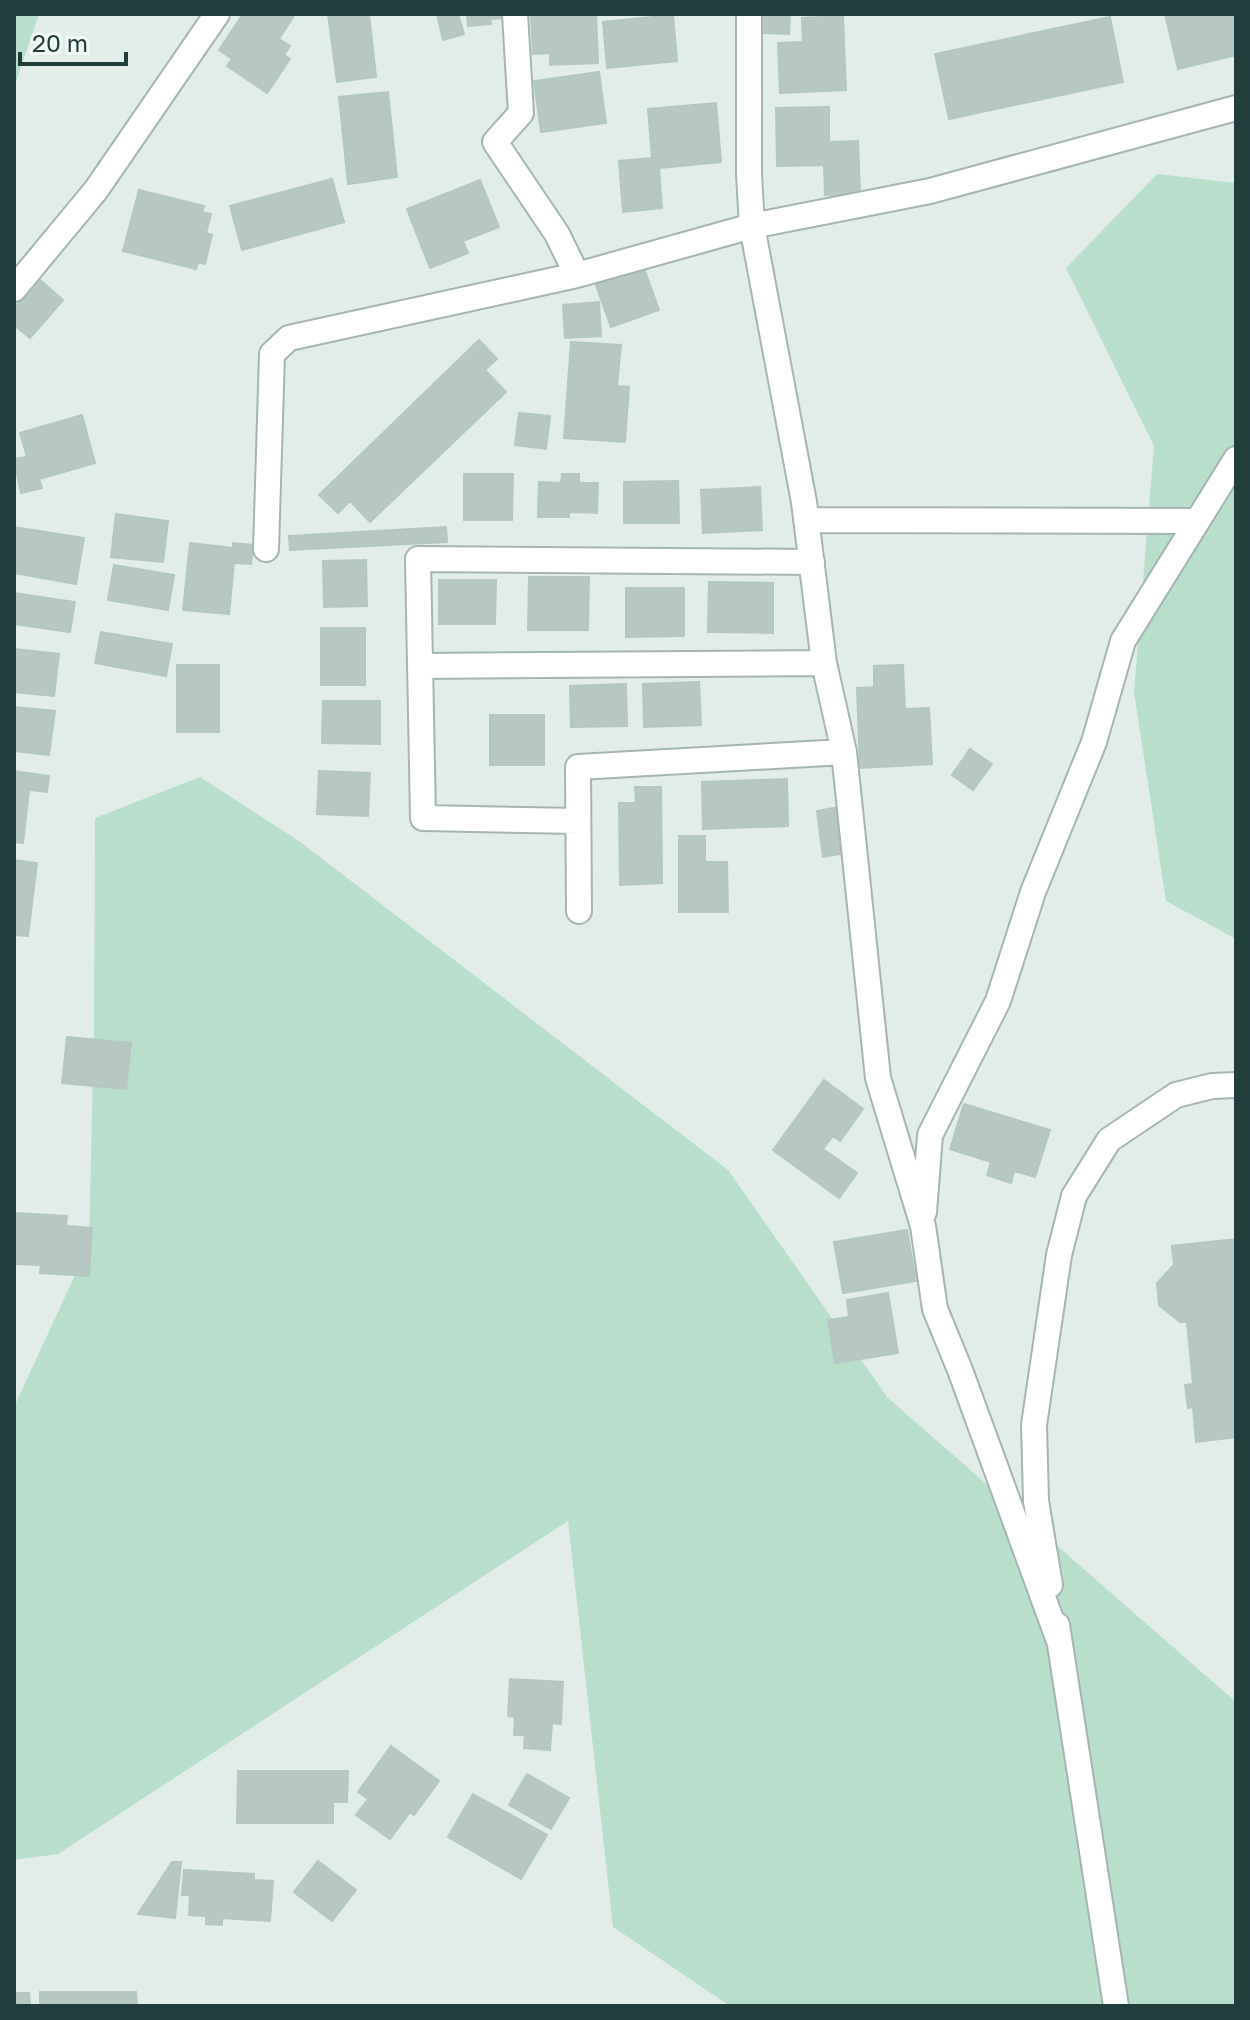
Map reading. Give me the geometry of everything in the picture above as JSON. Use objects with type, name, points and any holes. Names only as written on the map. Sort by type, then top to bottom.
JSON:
[{"type":"street","points":[[14,289],[96,190],[217,14]]},
{"type":"street","points":[[515,14],[521,113],[495,142],[557,234],[577,275]]},
{"type":"street","points":[[749,14],[752,226],[806,520],[824,663],[844,752],[878,1078],[923,1226],[935,1309],[1059,1641]]},
{"type":"street","points":[[266,549],[272,354],[289,338],[577,275],[752,226],[930,191],[1236,108]]},
{"type":"street","points":[[923,1226],[930,1135],[998,1001],[1033,892],[1094,742],[1123,641],[1236,459]]},
{"type":"street","points":[[806,520],[1197,521]]},
{"type":"street","points":[[577,821],[423,818],[418,559],[812,562]]},
{"type":"street","points":[[420,666],[824,663]]},
{"type":"street","points":[[579,911],[578,767],[844,752]]},
{"type":"street","points":[[1116,2006],[1036,1501],[1034,1425],[1059,1255],[1074,1196],[1109,1140],[1176,1095],[1212,1086],[1236,1085]]},
{"type":"green space","points":[[14,14],[39,14],[14,88]]},
{"type":"green space","points":[[1157,174],[1236,183],[1236,939],[1166,901],[1134,692],[1154,446],[1066,268]]},
{"type":"green space","points":[[200,777],[299,841],[728,1170],[888,1398],[1236,1702],[1236,2006],[730,2006],[613,1927],[568,1521],[58,1854],[14,1860],[14,1407],[89,1245],[95,818]]},
{"type":"building","points":[[243,14],[295,14],[279,39],[290,46],[284,55],[290,59],[267,93],[227,66],[232,59],[219,50]]},
{"type":"building","points":[[328,14],[369,14],[376,77],[337,82]]},
{"type":"building","points":[[437,14],[458,14],[464,34],[443,40]]},
{"type":"building","points":[[467,14],[502,14],[502,18],[490,19],[491,24],[468,26]]},
{"type":"building","points":[[531,14],[596,14],[598,63],[550,65],[550,53],[533,54]]},
{"type":"building","points":[[760,14],[790,14],[789,34],[759,33]]},
{"type":"building","points":[[1165,14],[1236,14],[1236,55],[1178,69]]},
{"type":"building","points":[[673,15],[677,61],[607,68],[603,22]]},
{"type":"building","points":[[843,16],[846,90],[780,93],[778,43],[803,42],[802,18]]},
{"type":"building","points":[[1110,17],[1123,82],[949,119],[935,54]]},
{"type":"building","points":[[599,72],[606,123],[541,132],[534,81]]},
{"type":"building","points":[[388,92],[397,177],[348,184],[339,97]]},
{"type":"building","points":[[716,103],[721,162],[659,168],[662,208],[623,212],[619,161],[652,158],[648,109]]},
{"type":"building","points":[[829,107],[829,142],[858,141],[860,194],[825,195],[824,165],[777,166],[776,108]]},
{"type":"building","points":[[332,179],[344,222],[242,250],[230,206]]},
{"type":"building","points":[[480,180],[499,227],[463,241],[468,253],[430,268],[407,209]]},
{"type":"building","points":[[139,190],[204,206],[202,212],[211,214],[206,233],[212,235],[205,264],[198,262],[196,269],[123,251]]},
{"type":"building","points":[[644,268],[659,310],[611,327],[596,285]]},
{"type":"building","points":[[39,279],[63,300],[30,338],[14,325],[14,308]]},
{"type":"building","points":[[599,302],[601,336],[565,338],[563,305]]},
{"type":"building","points":[[479,340],[497,359],[485,370],[506,392],[370,522],[350,501],[338,513],[319,495]]},
{"type":"building","points":[[571,342],[621,345],[617,386],[629,387],[625,442],[564,438]]},
{"type":"building","points":[[519,413],[550,416],[546,449],[515,445]]},
{"type":"building","points":[[82,415],[95,463],[39,479],[42,488],[21,493],[14,459],[27,457],[20,433]]},
{"type":"building","points":[[464,474],[513,474],[512,520],[464,520]]},
{"type":"building","points":[[562,474],[579,474],[579,483],[598,483],[597,513],[569,512],[569,517],[538,517],[539,482],[561,483]]},
{"type":"building","points":[[678,481],[679,523],[624,523],[624,482]]},
{"type":"building","points":[[760,487],[762,530],[703,533],[701,490]]},
{"type":"building","points":[[116,514],[168,521],[163,562],[111,557]]},
{"type":"building","points":[[14,527],[84,538],[76,584],[14,573]]},
{"type":"building","points":[[446,527],[447,542],[290,550],[289,536]]},
{"type":"building","points":[[190,543],[233,548],[233,543],[253,545],[251,564],[234,563],[229,614],[183,610]]},
{"type":"building","points":[[366,560],[367,606],[324,607],[323,561]]},
{"type":"building","points":[[114,565],[174,575],[168,610],[108,600]]},
{"type":"building","points":[[529,577],[589,577],[588,630],[528,630]]},
{"type":"building","points":[[439,580],[496,580],[495,624],[439,624]]},
{"type":"building","points":[[709,582],[773,583],[773,633],[708,632]]},
{"type":"building","points":[[626,588],[684,588],[684,636],[626,637]]},
{"type":"building","points":[[14,593],[75,602],[70,632],[14,624]]},
{"type":"building","points":[[321,628],[365,628],[365,685],[321,685]]},
{"type":"building","points":[[101,632],[172,644],[166,676],[95,663]]},
{"type":"building","points":[[14,649],[59,654],[54,696],[14,692]]},
{"type":"building","points":[[177,665],[219,665],[219,732],[177,732]]},
{"type":"building","points":[[903,665],[905,709],[929,708],[932,764],[860,768],[857,688],[874,687],[874,666]]},
{"type":"building","points":[[699,682],[701,725],[644,727],[643,684]]},
{"type":"building","points":[[626,684],[627,726],[571,727],[570,686]]},
{"type":"building","points":[[323,701],[380,701],[380,744],[322,743]]},
{"type":"building","points":[[14,707],[55,711],[49,755],[14,751]]},
{"type":"building","points":[[490,715],[544,715],[544,765],[490,765]]},
{"type":"building","points":[[970,749],[992,764],[973,790],[952,775]]},
{"type":"building","points":[[14,771],[49,776],[47,792],[29,790],[23,843],[14,842]]},
{"type":"building","points":[[319,771],[370,773],[368,816],[317,814]]},
{"type":"building","points":[[787,779],[788,826],[703,829],[702,782]]},
{"type":"building","points":[[635,787],[661,787],[662,883],[620,885],[619,803],[636,803]]},
{"type":"building","points":[[839,807],[845,853],[823,857],[817,811]]},
{"type":"building","points":[[679,836],[705,836],[705,862],[727,862],[728,912],[679,912]]},
{"type":"building","points":[[14,860],[37,863],[28,936],[14,935]]},
{"type":"building","points":[[67,1037],[131,1043],[126,1089],[62,1083]]},
{"type":"building","points":[[824,1080],[863,1109],[840,1141],[833,1136],[823,1149],[857,1173],[839,1198],[773,1150]]},
{"type":"building","points":[[964,1104],[1050,1130],[1035,1177],[1014,1171],[1011,1183],[987,1175],[991,1162],[950,1149]]},
{"type":"building","points":[[14,1213],[67,1216],[66,1226],[92,1228],[89,1276],[40,1273],[41,1265],[14,1264]]},
{"type":"building","points":[[907,1230],[916,1281],[843,1293],[834,1242]]},
{"type":"building","points":[[1236,1239],[1236,1437],[1196,1442],[1193,1407],[1188,1408],[1185,1385],[1193,1384],[1187,1322],[1180,1322],[1159,1305],[1157,1283],[1174,1265],[1172,1246]]},
{"type":"building","points":[[888,1293],[898,1353],[835,1363],[828,1320],[849,1317],[847,1300]]},
{"type":"building","points":[[510,1679],[563,1682],[561,1724],[552,1723],[550,1750],[524,1748],[525,1735],[514,1735],[515,1717],[508,1716]]},
{"type":"building","points":[[391,1746],[439,1781],[414,1815],[410,1812],[390,1839],[356,1815],[368,1799],[358,1792]]},
{"type":"building","points":[[238,1771],[348,1771],[347,1802],[333,1802],[333,1823],[237,1823]]},
{"type":"building","points":[[527,1774],[569,1798],[551,1829],[509,1805]]},
{"type":"building","points":[[473,1794],[547,1835],[521,1879],[448,1837]]},
{"type":"building","points":[[318,1861],[356,1890],[332,1921],[294,1892]]},
{"type":"building","points":[[172,1862],[181,1862],[175,1918],[138,1914]]},
{"type":"building","points":[[184,1870],[254,1874],[254,1880],[273,1881],[270,1921],[222,1918],[222,1925],[206,1924],[206,1916],[189,1915],[190,1895],[182,1895]]},
{"type":"building","points":[[40,1992],[136,1992],[137,2006],[40,2006]]},
{"type":"building","points":[[14,1993],[29,1993],[30,2006],[14,2006]]}]
